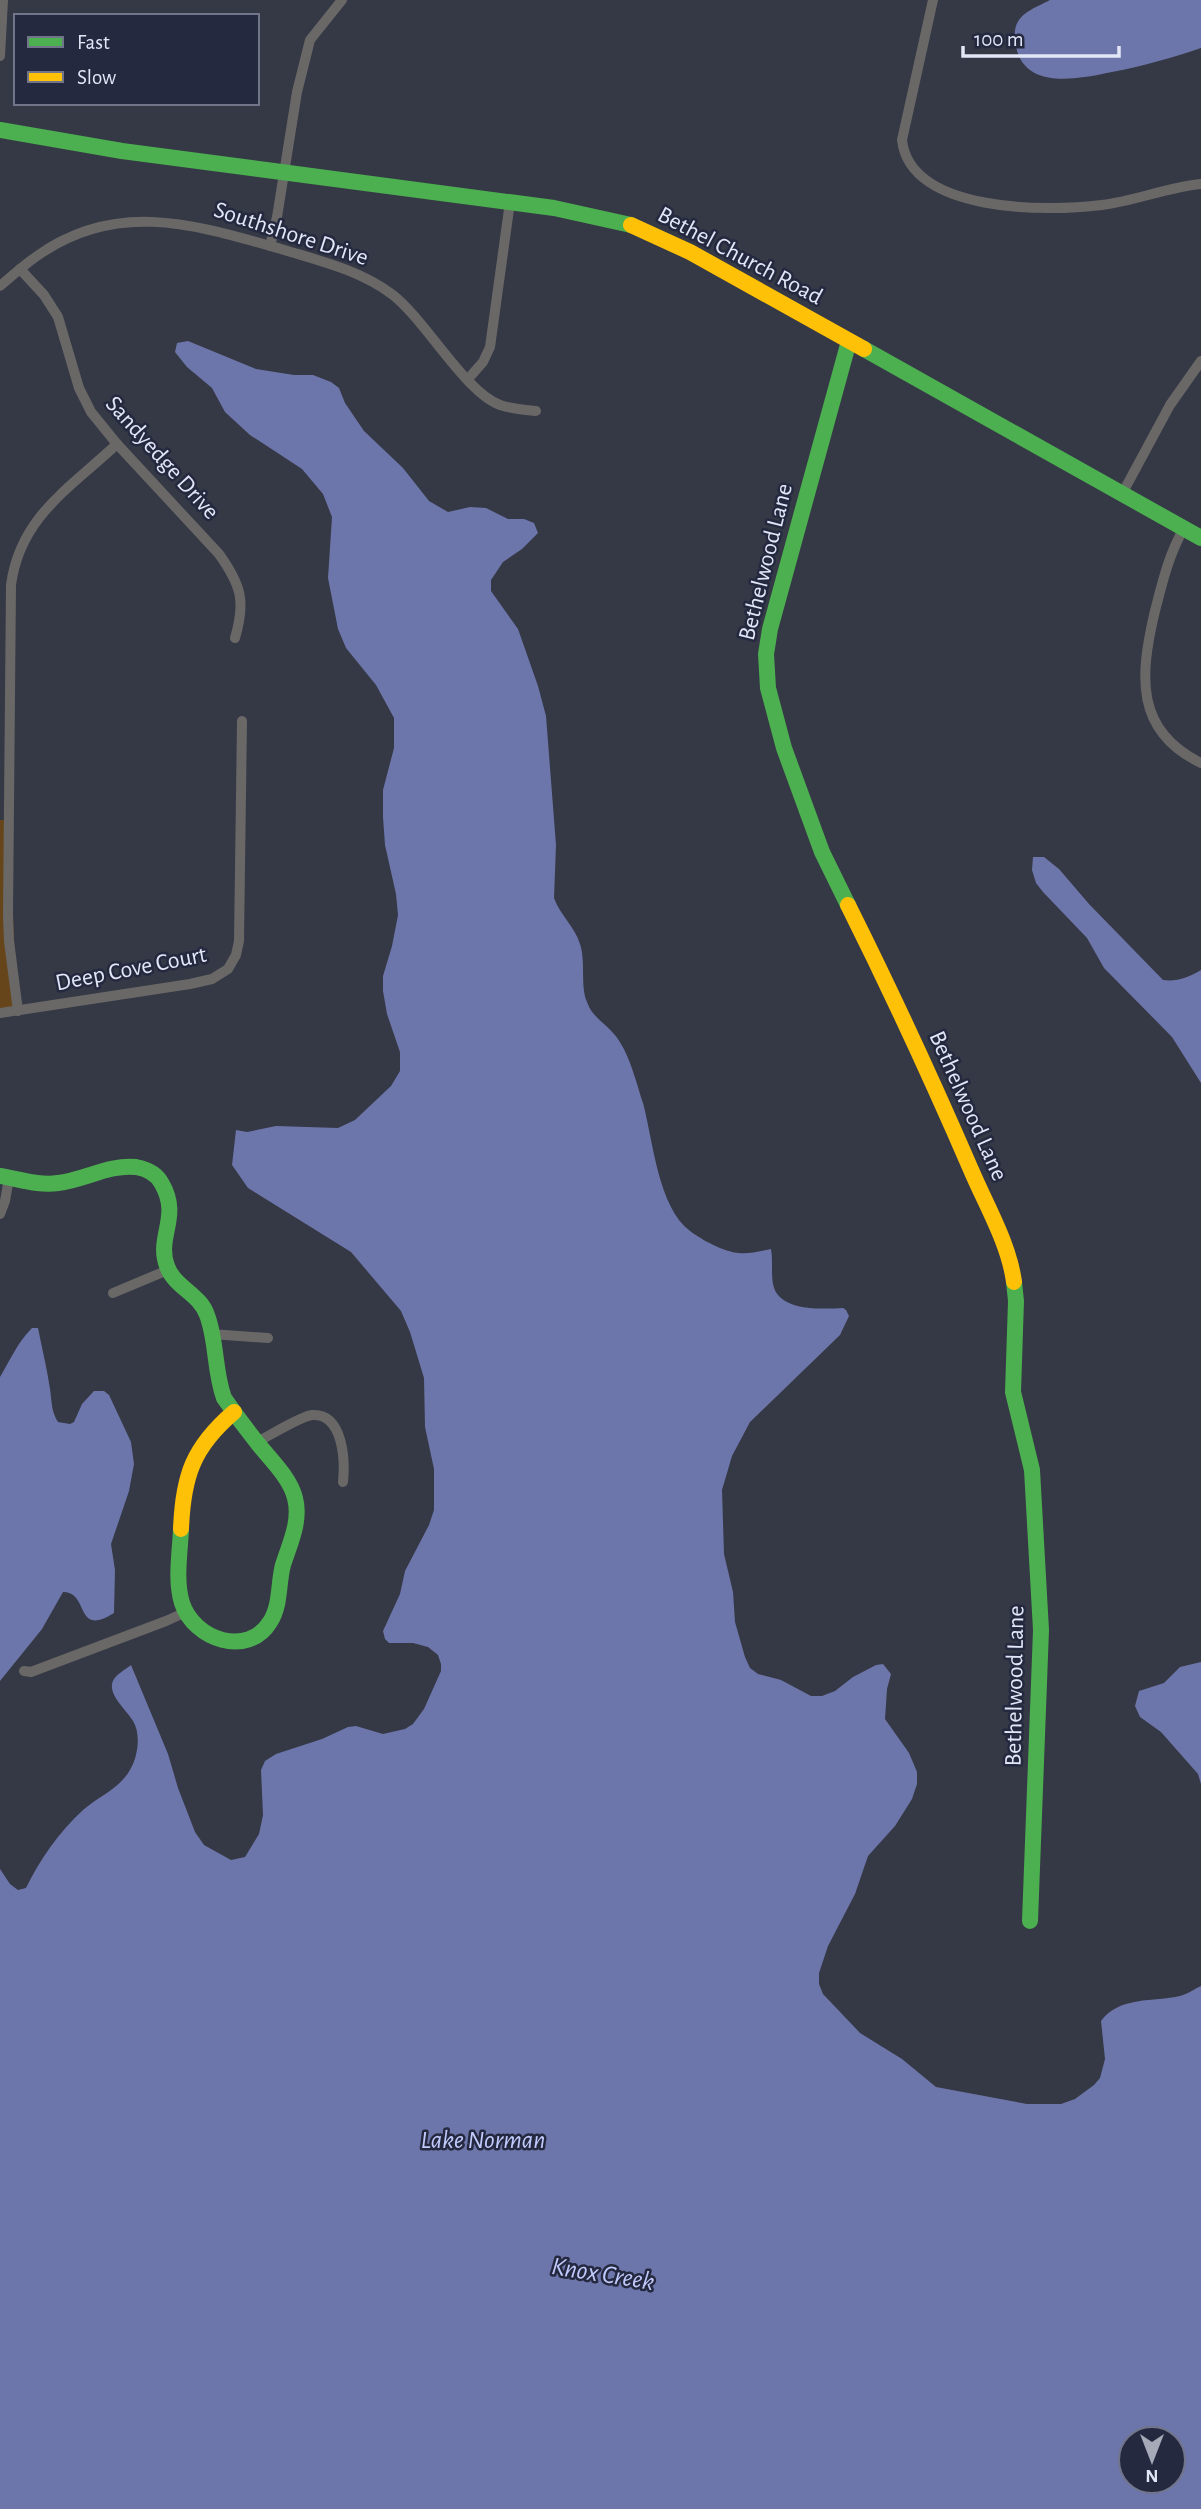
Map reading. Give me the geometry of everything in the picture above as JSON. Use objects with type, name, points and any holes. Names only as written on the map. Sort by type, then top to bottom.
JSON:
[{"type":"street","points":[[270,246],[285,173],[297,92],[310,40],[342,0]]},
{"type":"street","points":[[933,0],[902,140],[906,157],[922,177],[956,195],[984,202],[1042,208],[1105,205],[1201,184]]},
{"type":"street","points":[[0,56],[2,2]]},
{"type":"street","name":"Bethel Church Road","points":[[0,130],[68,143],[510,202],[600,218],[648,232],[677,245],[1201,538]]},
{"type":"street","points":[[468,379],[483,362],[490,347],[510,202]]},
{"type":"street","name":"Southshore Drive","points":[[0,286],[57,244],[76,235],[120,223],[184,223],[346,269],[379,286],[410,310],[486,397],[499,405],[536,411]]},
{"type":"street","name":"Sandyedge Drive","points":[[20,269],[52,307],[63,330],[85,402],[117,444],[227,565],[241,600],[242,612],[235,638]]},
{"type":"street","name":"Bethelwood Lane","points":[[849,341],[770,629],[765,667],[784,748],[811,824],[919,1051],[994,1222],[1013,1276],[1016,1301],[1013,1392],[1032,1470],[1041,1630],[1030,1921]]},
{"type":"street","points":[[1122,494],[1170,405],[1201,362]]},
{"type":"street","points":[[18,1011],[9,941],[5,819],[11,585],[17,555],[36,520],[117,444]]},
{"type":"street","points":[[1184,528],[1164,575],[1148,642],[1144,679],[1146,698],[1156,723],[1171,744],[1201,763]]},
{"type":"street","name":"Deep Cove Court","points":[[0,1013],[212,979],[233,963],[239,941],[241,916],[242,721]]},
{"type":"street","points":[[0,1214],[5,1201],[5,1177],[49,1184],[118,1167],[134,1167],[145,1170],[162,1184],[169,1197],[172,1216],[165,1254],[168,1270],[174,1280],[198,1298],[204,1306],[219,1384],[234,1412],[288,1482],[296,1506],[295,1532],[282,1570],[272,1621],[255,1637],[246,1641],[225,1643],[207,1634],[186,1612],[180,1594],[181,1503],[185,1479],[201,1445],[234,1412]]},
{"type":"street","points":[[113,1293],[168,1270]]},
{"type":"street","points":[[211,1334],[268,1338]]},
{"type":"street","points":[[257,1442],[312,1415],[325,1418],[338,1433],[343,1450],[343,1482]]},
{"type":"street","points":[[24,1671],[31,1672],[186,1612]]},
{"type":"shaded area","points":[[0,820],[9,820],[17,1010],[0,1013]]},
{"type":"water","points":[[1050,0],[1201,0],[1201,48],[1123,70],[1083,77],[1068,79],[1039,75],[1027,68],[1019,57],[1015,32],[1024,14]]},
{"type":"water","name":"Lake Norman","points":[[188,341],[256,369],[313,375],[331,382],[339,388],[345,403],[364,431],[403,468],[429,501],[448,512],[470,507],[486,508],[508,519],[524,519],[534,523],[538,533],[522,549],[503,562],[491,580],[491,591],[518,629],[546,716],[556,845],[554,898],[580,944],[587,1002],[595,1016],[619,1041],[628,1058],[643,1103],[658,1172],[679,1220],[690,1231],[727,1250],[747,1253],[771,1249],[773,1284],[783,1300],[802,1307],[843,1308],[849,1316],[840,1335],[750,1422],[732,1456],[722,1490],[724,1554],[733,1592],[735,1622],[750,1668],[758,1674],[781,1680],[811,1696],[822,1696],[835,1691],[853,1677],[883,1664],[891,1674],[885,1719],[909,1753],[917,1772],[917,1784],[912,1799],[895,1826],[868,1856],[855,1894],[828,1946],[819,1973],[819,1984],[823,1994],[860,2033],[902,2059],[936,2087],[1027,2104],[1061,2104],[1075,2099],[1094,2085],[1100,2078],[1105,2059],[1101,2021],[1108,2013],[1117,2007],[1138,2001],[1180,1996],[1201,1986],[1201,2509],[0,2509],[0,1869],[10,1884],[18,1890],[26,1888],[44,1856],[66,1827],[127,1775],[135,1757],[137,1732],[133,1721],[114,1696],[112,1684],[115,1677],[131,1665],[168,1754],[195,1832],[204,1845],[231,1860],[245,1857],[259,1834],[263,1815],[261,1770],[265,1761],[276,1754],[322,1739],[348,1727],[356,1726],[383,1734],[405,1729],[413,1724],[424,1709],[441,1671],[438,1655],[428,1647],[413,1643],[389,1643],[383,1631],[400,1594],[405,1571],[434,1510],[434,1469],[425,1427],[424,1378],[410,1332],[401,1311],[351,1252],[248,1188],[232,1165],[236,1130],[247,1132],[276,1126],[338,1128],[355,1120],[391,1086],[400,1071],[400,1052],[387,1014],[383,991],[383,976],[398,915],[385,845],[383,817],[383,790],[394,748],[394,718],[376,685],[346,648],[338,629],[328,578],[332,517],[323,494],[302,469],[250,435],[225,412],[212,388],[187,367],[175,352],[177,343]]},
{"type":"water","points":[[1033,857],[1044,857],[1059,869],[1163,980],[1183,978],[1201,970],[1201,1083],[1172,1037],[1104,968],[1087,938],[1036,883],[1032,870]]},
{"type":"water","points":[[32,1328],[38,1328],[53,1410],[58,1422],[74,1422],[82,1404],[94,1391],[104,1391],[109,1395],[131,1442],[134,1464],[129,1491],[111,1544],[115,1570],[114,1613],[93,1620],[87,1617],[77,1599],[63,1592],[42,1629],[0,1681],[0,1377],[18,1345]]},
{"type":"water","points":[[1201,1662],[1201,1784],[1198,1774],[1161,1732],[1140,1717],[1135,1706],[1139,1691],[1164,1683],[1180,1667]]},
{"type":"traffic: fast","points":[[0,130],[122,151],[554,208],[631,225]]},
{"type":"traffic: fast","points":[[848,905],[822,852],[784,748],[768,688],[766,654],[770,629],[849,341]]},
{"type":"traffic: fast","points":[[864,349],[1201,538]]},
{"type":"traffic: fast","points":[[0,1176],[51,1184],[116,1168],[136,1167],[151,1172],[162,1184],[169,1207],[164,1246],[167,1266],[175,1280],[204,1308],[224,1398],[285,1477],[295,1498],[296,1524],[283,1565],[276,1608],[270,1622],[260,1633],[236,1642],[222,1640],[209,1635],[188,1616],[182,1603],[179,1585],[181,1529]]},
{"type":"traffic: fast","points":[[1014,1282],[1016,1301],[1013,1392],[1032,1470],[1041,1630],[1030,1921]]},
{"type":"traffic: slow","points":[[631,225],[690,252],[864,349]]},
{"type":"traffic: slow","points":[[848,905],[997,1226],[1014,1282]]},
{"type":"traffic: slow","points":[[181,1529],[184,1493],[193,1464],[209,1438],[234,1412]]},
{"type":"water label","name":"Knox Creek","points":[[603,2274]]}]
